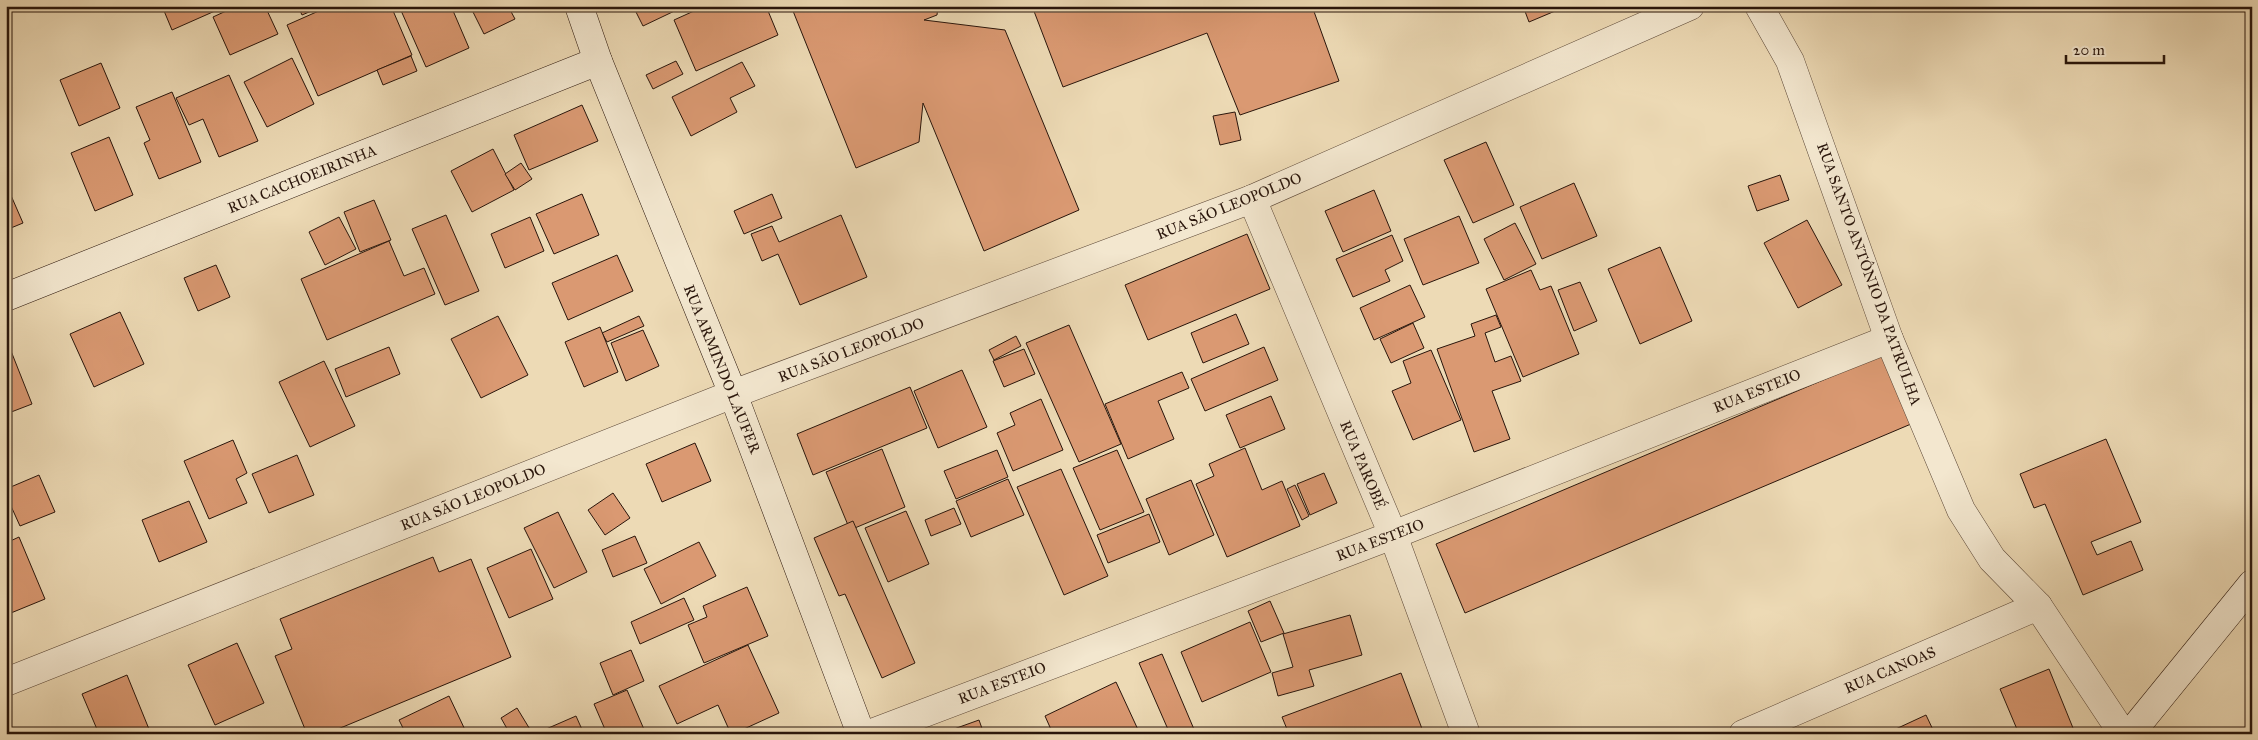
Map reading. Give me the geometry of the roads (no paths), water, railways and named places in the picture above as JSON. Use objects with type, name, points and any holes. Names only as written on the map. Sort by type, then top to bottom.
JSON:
[{"type":"street","name":"RUA ARMINDO LAUFER","points":[[579,6],[598,61],[733,394],[861,734]]},
{"type":"street","name":"RUA SÃO LEOPOLDO","points":[[6,682],[733,394],[1252,199],[1690,6]]},
{"type":"street","name":"RUA SANTO ANTÔNIO DA PATRULHA","points":[[1759,6],[1790,61],[1889,339],[1961,510],[1992,559],[2038,606],[2123,734]]},
{"type":"street","name":"RUA CACHOEIRINHA","points":[[6,297],[598,61]]},
{"type":"street","name":"RUA PAROBÉ","points":[[1252,199],[1393,535],[1466,734]]},
{"type":"street","name":"RUA ESTEIO","points":[[869,734],[1393,535],[1889,339]]},
{"type":"street","points":[[2130,734],[2252,584]]},
{"type":"street","name":"RUA CANOAS","points":[[1743,734],[2038,606]]}]
